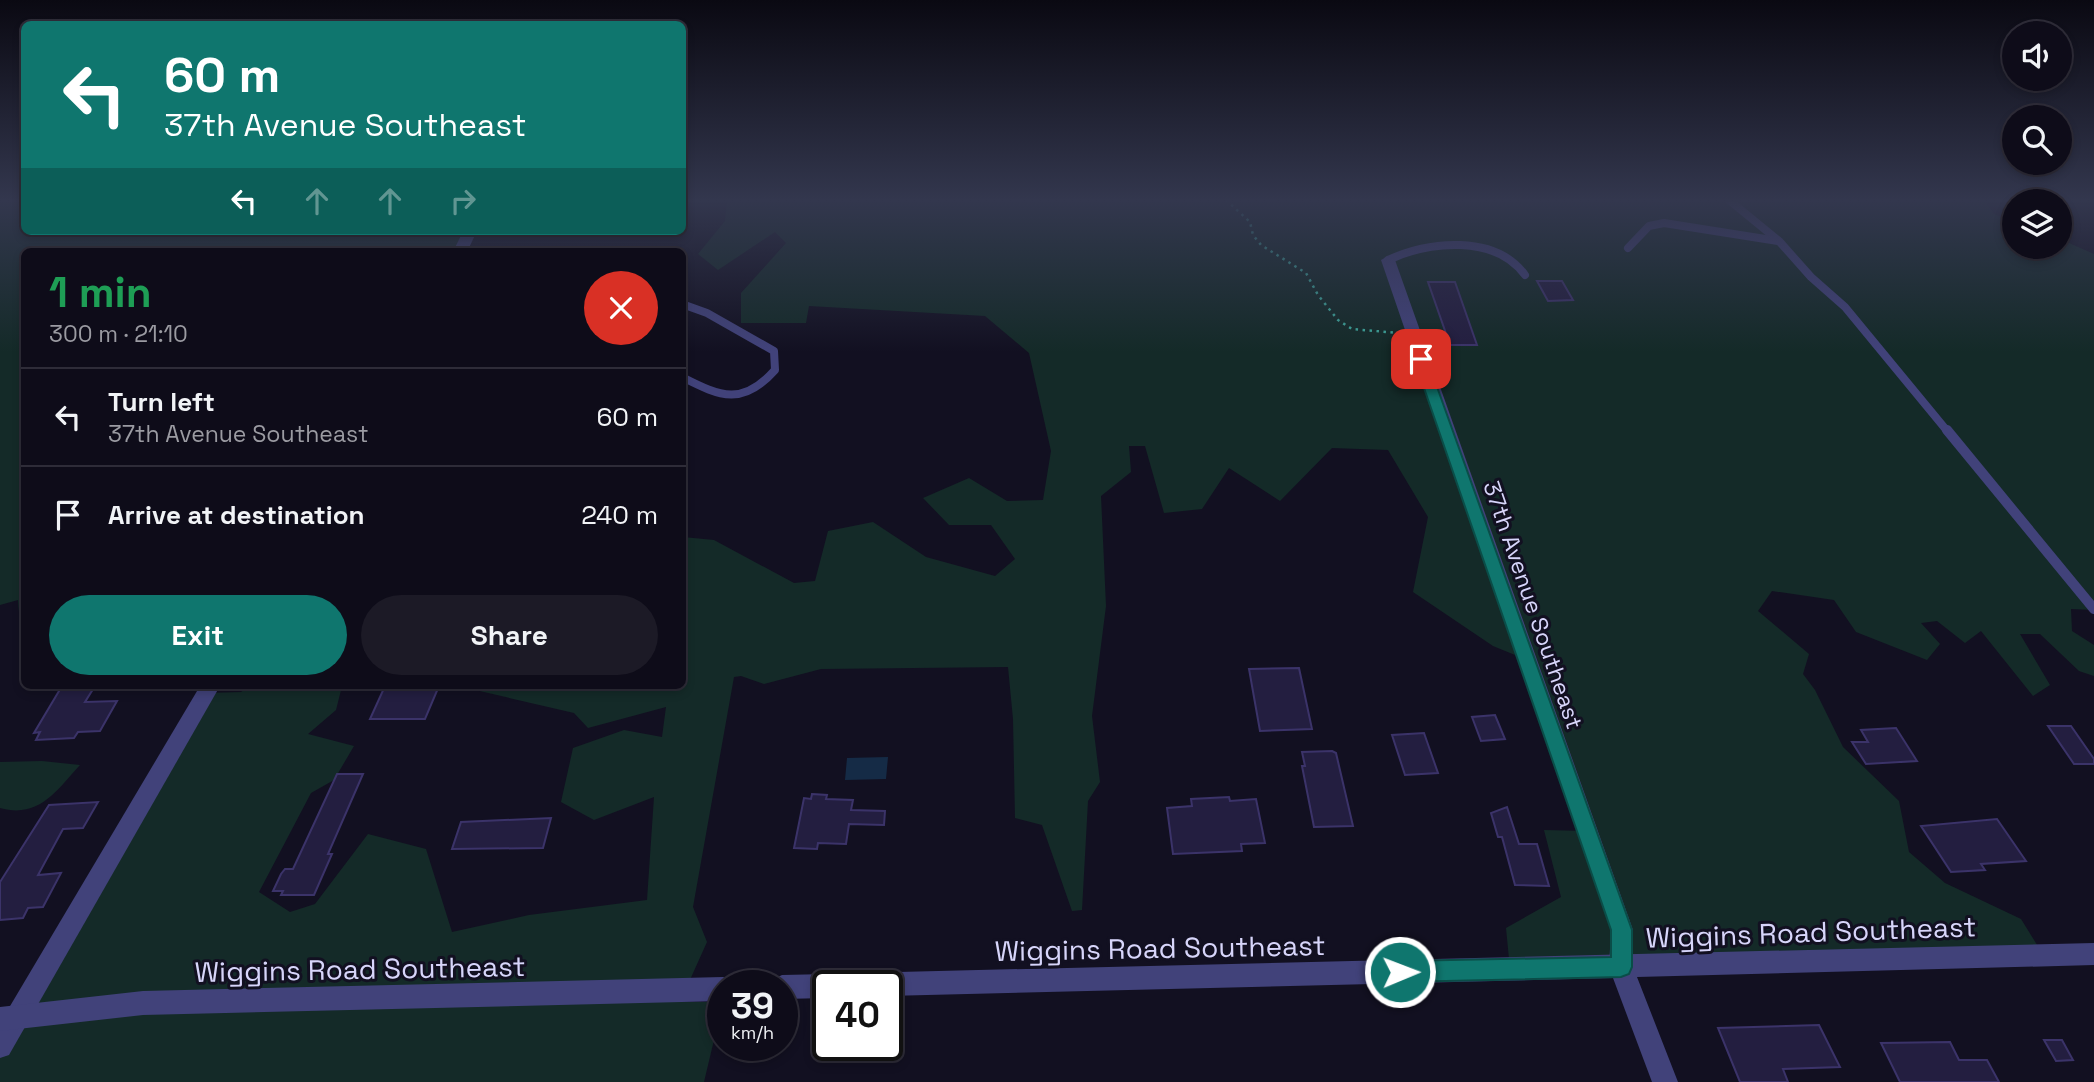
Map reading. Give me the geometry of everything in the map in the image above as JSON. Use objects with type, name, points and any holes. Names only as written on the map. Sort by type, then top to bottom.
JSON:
[{"type":"street","name":"37th Avenue Southeast","points":[[1388,260],[1622,930],[1621,967]]},
{"type":"street","points":[[0,1046],[8,1019],[208,689]]},
{"type":"street","name":"Wiggins Road Southeast","points":[[903,984],[2094,954]]},
{"type":"street","points":[[1621,967],[1665,1082]]},
{"type":"street","name":"Wiggins Road Southeast","points":[[8,1019],[143,1003],[707,989]]},
{"type":"lane","points":[[1388,260],[1411,250]]},
{"type":"lane","points":[[1486,250],[1508,256],[1525,275]]},
{"type":"lane","points":[[1787,250],[1811,277],[1845,307],[2094,609]]},
{"type":"lane","points":[[686,305],[707,313],[774,351],[775,370],[757,389],[731,394],[703,388],[686,379]]},
{"type":"path","points":[[1270,250],[1306,273],[1327,308],[1338,320],[1352,329],[1412,333]]},
{"type":"green space","points":[[0,250],[21,250],[21,613],[18,600],[0,605]]},
{"type":"green space","points":[[701,250],[747,250],[718,270],[698,254]]},
{"type":"green space","points":[[779,250],[2002,250],[2002,259],[2072,259],[2072,250],[2086,250],[2094,254],[2094,610],[2071,609],[2072,631],[2094,645],[2094,676],[2079,671],[2040,634],[2020,634],[2050,685],[2033,696],[1981,631],[1965,643],[1937,621],[1921,623],[1940,644],[1927,660],[1856,632],[1834,600],[1772,591],[1758,611],[1809,654],[1803,674],[1815,690],[1843,747],[1899,801],[1909,852],[1945,883],[2021,919],[2044,956],[1510,969],[1506,928],[1561,897],[1544,830],[1586,831],[1527,660],[1493,646],[1413,592],[1428,517],[1388,450],[1332,448],[1280,501],[1229,468],[1202,509],[1164,513],[1145,446],[1129,446],[1131,472],[1101,496],[1106,606],[1092,716],[1100,782],[1088,801],[1082,910],[1072,911],[1042,825],[1015,818],[1013,719],[1008,667],[821,669],[764,684],[741,676],[734,677],[693,907],[707,942],[680,1002],[707,1002],[709,1061],[704,1082],[0,1082],[0,1046],[206,693],[241,692],[245,689],[341,689],[336,710],[308,734],[354,746],[334,780],[311,793],[259,892],[290,912],[315,904],[368,834],[426,849],[452,932],[529,915],[647,900],[654,797],[594,820],[561,802],[573,748],[624,730],[662,737],[666,707],[588,728],[574,713],[471,689],[686,689],[686,537],[714,540],[794,583],[815,581],[828,531],[873,522],[926,557],[995,576],[1015,559],[991,525],[949,525],[923,498],[969,478],[1007,501],[1043,500],[1051,451],[1029,353],[985,316],[809,306],[806,323],[741,323],[741,293]]},
{"type":"green space","points":[[42,761],[80,765],[55,792],[36,806],[14,810],[0,808],[0,762]]},
{"type":"water","points":[[888,757],[886,779],[845,780],[847,758]]},
{"type":"building","points":[[1537,281],[1562,281],[1573,300],[1548,301]]},
{"type":"building","points":[[1428,282],[1455,282],[1477,345],[1450,345]]},
{"type":"building","points":[[1299,668],[1312,729],[1260,731],[1249,669]]},
{"type":"building","points":[[60,689],[93,689],[85,702],[117,701],[100,731],[78,732],[74,738],[36,740],[40,732],[34,733]]},
{"type":"building","points":[[384,689],[438,689],[425,719],[370,719]]},
{"type":"building","points":[[1495,715],[1505,739],[1481,741],[1472,717]]},
{"type":"building","points":[[2048,726],[2071,726],[2094,759],[2094,764],[2074,764]]},
{"type":"building","points":[[1896,728],[1917,761],[1866,764],[1852,742],[1868,742],[1861,730]]},
{"type":"building","points":[[1424,733],[1438,773],[1405,775],[1392,735]]},
{"type":"building","points":[[1302,752],[1336,753],[1353,826],[1314,827],[1302,766],[1305,766]]},
{"type":"building","points":[[337,774],[363,774],[328,854],[332,854],[314,895],[281,895],[283,891],[273,891],[285,869],[293,869]]},
{"type":"building","points":[[812,794],[827,795],[826,799],[853,800],[851,810],[885,811],[884,825],[849,824],[846,844],[818,843],[817,849],[794,848],[804,798],[811,799]]},
{"type":"building","points":[[1229,797],[1230,801],[1256,799],[1265,843],[1241,844],[1242,851],[1173,854],[1167,808],[1192,806],[1191,799]]},
{"type":"building","points":[[98,802],[83,828],[63,829],[38,875],[61,873],[43,907],[28,908],[23,918],[0,920],[0,882],[49,805]]},
{"type":"building","points":[[1507,807],[1519,844],[1537,844],[1549,886],[1515,885],[1502,837],[1498,837],[1491,813]]},
{"type":"building","points":[[551,818],[543,848],[452,849],[461,822]]},
{"type":"building","points":[[1997,819],[2026,861],[1981,864],[1985,870],[1951,872],[1921,826]]},
{"type":"building","points":[[1819,1025],[1840,1067],[1783,1069],[1788,1082],[1740,1082],[1718,1028]]},
{"type":"building","points":[[2044,1040],[2062,1040],[2073,1060],[2056,1061]]},
{"type":"building","points":[[1950,1042],[1959,1060],[1987,1060],[1999,1082],[1900,1082],[1881,1043]]},
{"type":"route","points":[[1400,972],[1621,967],[1622,930],[1421,359]]}]
